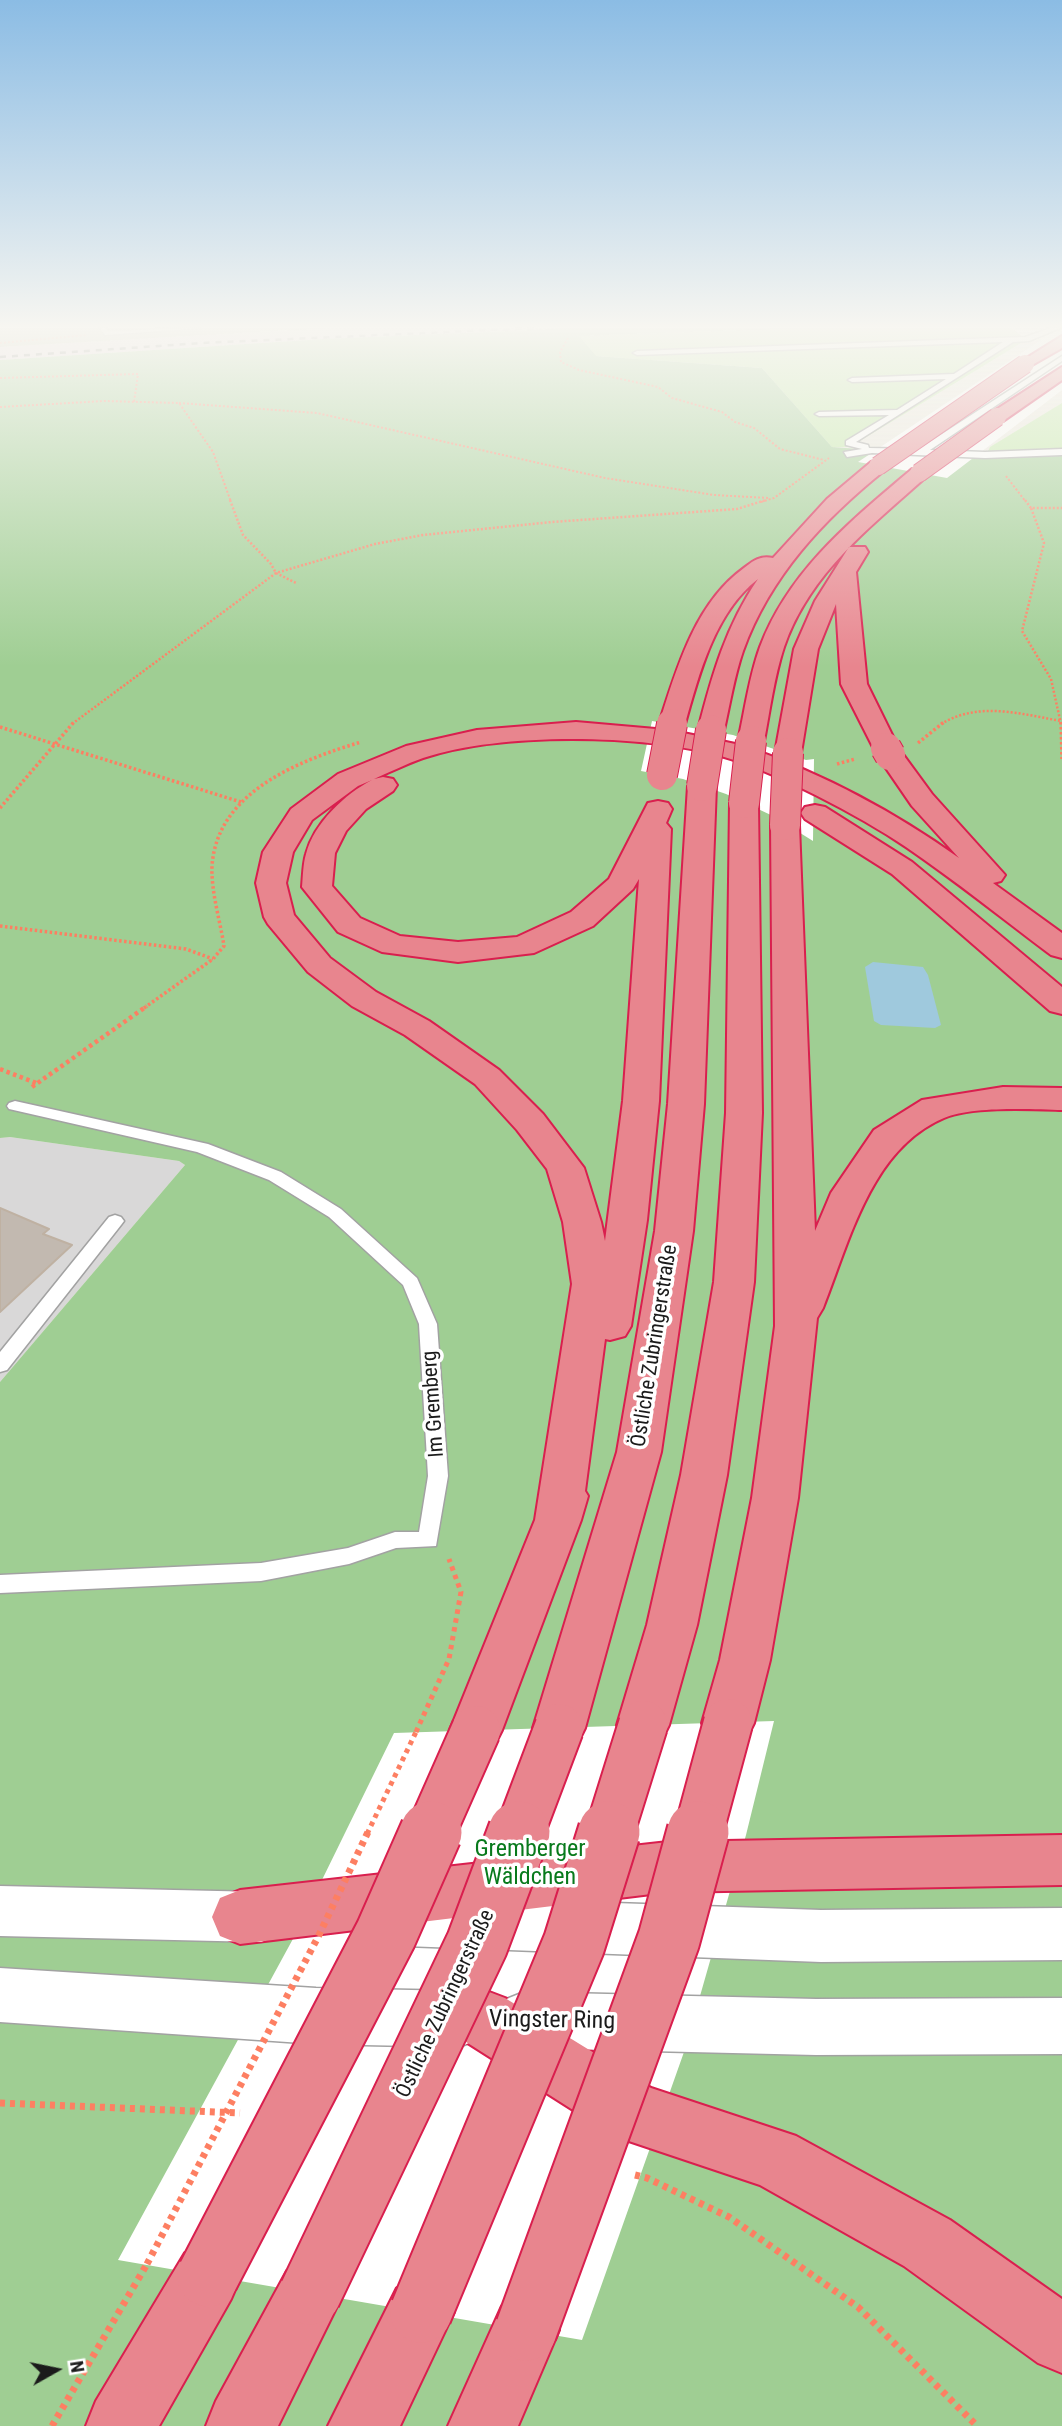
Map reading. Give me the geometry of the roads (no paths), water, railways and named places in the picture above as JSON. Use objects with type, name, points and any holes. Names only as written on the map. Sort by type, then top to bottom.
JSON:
[{"type":"highway","name":"Östliche Zubringerstraße","points":[[241,2426],[310,2294],[477,1944],[559,1728],[639,1452],[672,1244],[685,1104],[702,786],[710,730],[734,643],[751,610],[797,538],[875,458],[905,441]]},
{"type":"highway","points":[[363,2426],[421,2312],[574,1944],[672,1625],[704,1475],[734,1282],[744,1113],[744,803],[751,741],[772,647],[794,598],[832,548],[890,498],[920,463],[954,441]]},
{"type":"highway","points":[[483,2426],[526,2330],[669,1939],[744,1660],[775,1498],[796,1326],[785,825],[788,753],[806,649],[826,601],[890,498]]},
{"type":"highway","points":[[121,2426],[178,2270],[386,1934],[476,1730],[558,1520],[608,1334],[628,1220],[641,1101],[660,792],[672,724],[687,673],[719,609],[737,585],[797,538]]},
{"type":"highway","points":[[845,572],[854,684],[888,752],[922,800],[1053,941]]},
{"type":"highway","points":[[558,1520],[592,1284],[582,1222],[565,1168],[530,1122],[487,1077],[417,1028],[363,999],[318,965],[279,917],[271,883],[278,852],[301,815],[348,780],[415,752],[477,738],[576,730],[684,740],[730,750],[768,764],[840,798],[915,841],[1053,941]]},
{"type":"highway","points":[[660,792],[622,883],[582,919],[523,946],[458,952],[393,945],[349,925],[317,887],[321,850],[338,822],[368,792],[419,770],[477,757],[580,748],[618,749],[676,757],[746,781],[832,822],[902,868],[1062,1004]]},
{"type":"highway","points":[[796,1326],[850,1193],[887,1138],[935,1108],[1003,1098],[1062,1099]]},
{"type":"highway","points":[[240,1917],[668,1867],[1062,1860]]},
{"type":"highway","points":[[484,2019],[636,2114],[786,2164],[927,2243],[1062,2339]]},
{"type":"street","points":[[0,1911],[530,1924],[821,1936],[1062,1934]]},
{"type":"street","name":"Vingster Ring","points":[[0,1995],[316,2016],[816,2027],[1062,2026]]},
{"type":"lane","points":[[852,441],[849,443],[875,458]]},
{"type":"lane","points":[[920,463],[949,441]]},
{"type":"lane","points":[[847,454],[920,463],[985,455],[1062,452]]},
{"type":"lane","name":"Im Gremberg","points":[[0,1584],[261,1572],[349,1556],[395,1540],[428,1540],[438,1476],[428,1324],[411,1282],[335,1213],[275,1175],[202,1148],[15,1105]]},
{"type":"lane","points":[[0,1365],[115,1221]]},
{"type":"water","points":[[873,962],[923,967],[928,975],[941,1025],[935,1028],[881,1025],[874,1021],[865,967]]},
{"type":"park label","name":"Gremberger Wäldchen","points":[[530,1864]]}]
